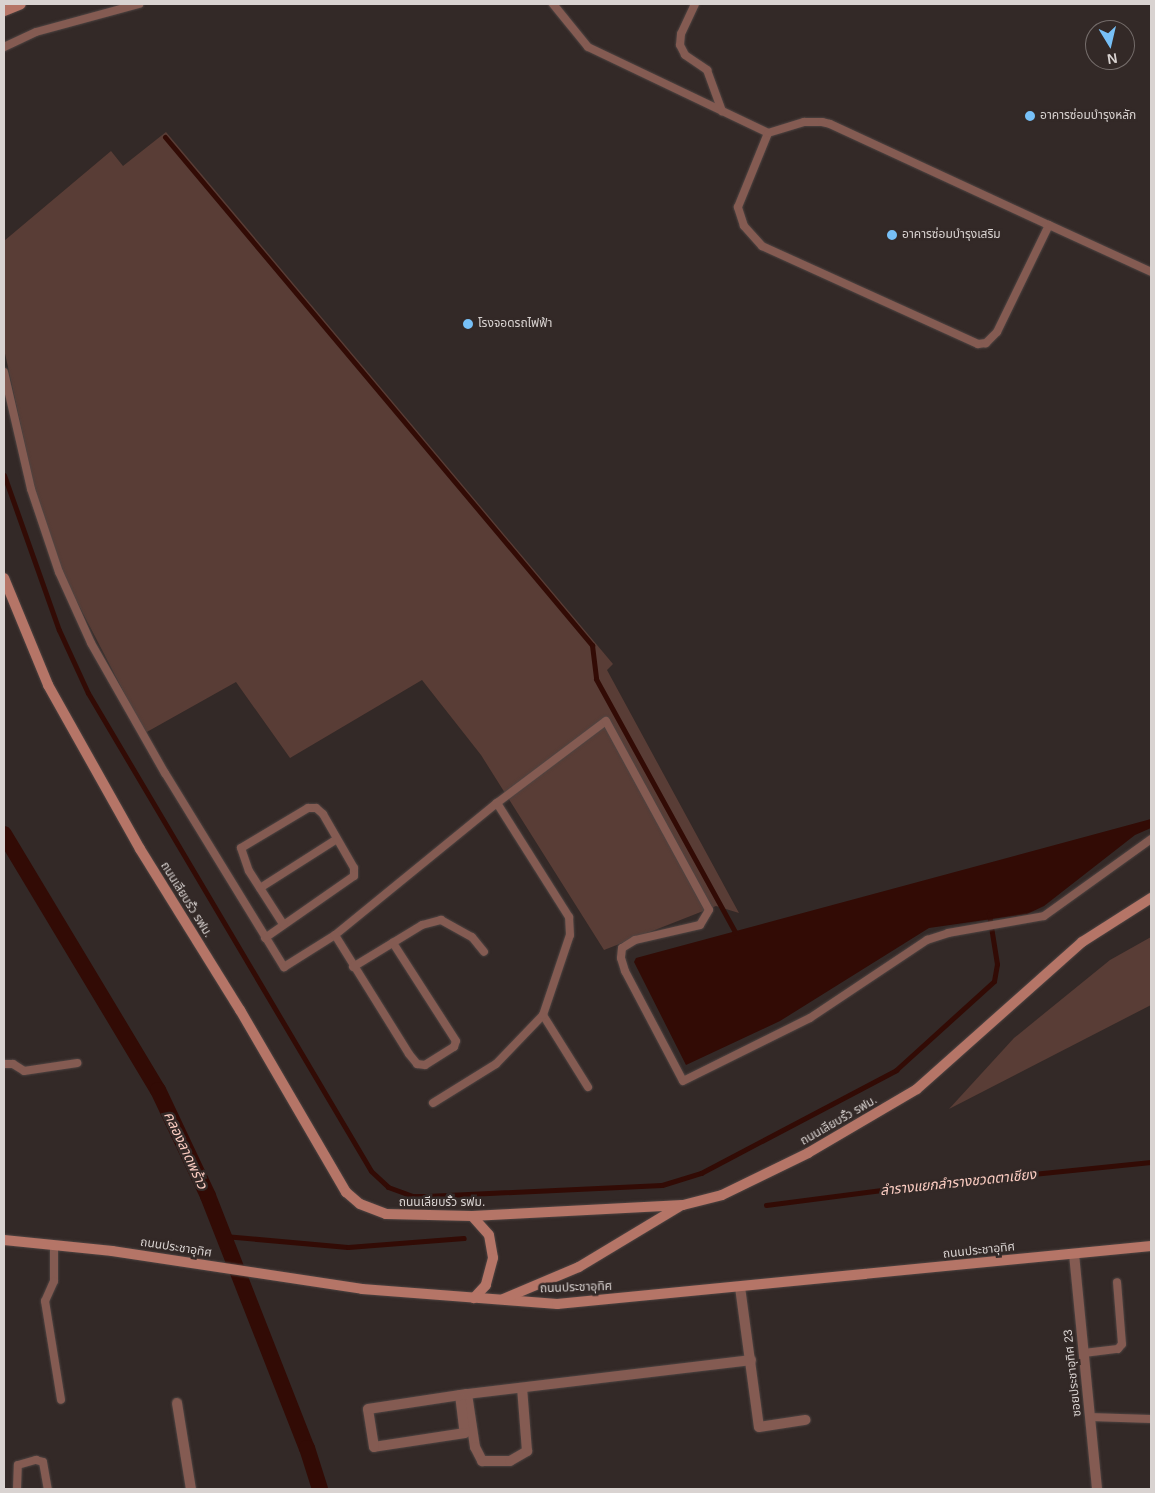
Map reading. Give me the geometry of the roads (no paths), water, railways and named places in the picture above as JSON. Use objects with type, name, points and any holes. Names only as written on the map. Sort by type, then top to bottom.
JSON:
[{"type":"street","points":[[4,11],[21,4]]},
{"type":"street","name":"ถนนเลียบรั้ว รฟม.","points":[[4,578],[48,685],[140,849],[240,1010],[346,1192],[360,1204],[399,1217],[472,1216],[683,1205],[722,1194],[808,1153],[917,1090],[1082,942],[1151,898]]},
{"type":"street","points":[[500,1300],[579,1267],[683,1205]]},
{"type":"street","points":[[472,1216],[489,1235],[494,1258],[486,1285],[474,1298]]},
{"type":"street","name":"ถนนประชาอุทิศ","points":[[4,1240],[112,1251],[362,1289],[557,1304],[1151,1246]]},
{"type":"street","name":"ซอยประชาอุทิศ 23","points":[[1074,1254],[1097,1489]]},
{"type":"street","points":[[740,1287],[760,1427],[805,1420]]},
{"type":"street","points":[[463,1395],[466,1433],[374,1447],[368,1409],[463,1395],[751,1360]]},
{"type":"street","points":[[463,1395],[475,1447],[482,1461],[510,1462],[528,1451],[522,1388]]},
{"type":"street","points":[[177,1403],[191,1489]]},
{"type":"lane","points":[[4,48],[36,32],[139,4]]},
{"type":"lane","points":[[553,4],[588,47],[768,133],[804,122],[830,124],[1151,272]]},
{"type":"lane","points":[[695,4],[681,34],[680,45],[685,55],[707,70],[722,110]]},
{"type":"lane","points":[[768,133],[738,207],[740,218],[754,238],[770,250],[970,342],[986,343],[997,332],[1049,225]]},
{"type":"lane","points":[[4,372],[31,489],[59,572],[91,644],[113,686],[284,967],[335,935],[497,803],[606,721],[709,910],[700,924],[635,940],[622,948],[621,958],[625,972],[683,1081],[810,1018],[927,940],[948,932],[1044,916],[1151,839]]},
{"type":"lane","points":[[434,1103],[496,1064],[543,1016],[570,935],[568,917],[497,803]]},
{"type":"lane","points":[[265,938],[354,876],[354,868],[323,814],[313,808],[250,840],[241,848],[241,853],[260,888],[283,924]]},
{"type":"lane","points":[[260,888],[337,840]]},
{"type":"lane","points":[[353,967],[422,925],[441,920],[472,937],[484,952]]},
{"type":"lane","points":[[335,935],[353,967],[417,1064],[425,1065],[437,1061],[454,1047],[454,1034],[393,943]]},
{"type":"lane","points":[[543,1016],[588,1087]]},
{"type":"lane","points":[[4,1064],[13,1064],[24,1071],[78,1063]]},
{"type":"lane","points":[[54,1245],[54,1281],[45,1301],[60,1400]]},
{"type":"lane","points":[[1084,1353],[1118,1349],[1122,1344],[1117,1282]]},
{"type":"lane","points":[[1090,1417],[1151,1419]]},
{"type":"lane","points":[[17,1489],[18,1466],[36,1460],[44,1462],[48,1489]]},
{"type":"waterway","points":[[165,137],[592,645],[596,679],[735,932]]},
{"type":"waterway","points":[[4,475],[59,630],[88,693],[371,1171],[388,1187],[413,1196],[427,1196],[662,1185],[701,1173],[896,1070],[994,981],[997,964],[989,914]]},
{"type":"waterway","name":"คลองลาดพร้าว","points":[[4,834],[158,1090],[208,1196],[307,1448],[320,1489]]},
{"type":"waterway","name":"ลำรางแยกลำรางชวดตาเชียง","points":[[766,1205],[905,1187],[1151,1162]]},
{"type":"waterway","name":"ลำรางแยกลำรางชวดตาเชียง","points":[[224,1236],[348,1247],[464,1238]]},
{"type":"place","name":"อาคารซ่อมบำรุงหลัก","points":[[1030,116]]},
{"type":"place","name":"อาคารซ่อมบำรุงเสริม","points":[[892,235]]},
{"type":"place","name":"โรงจอดรถไฟฟ้า","points":[[468,324]]}]
